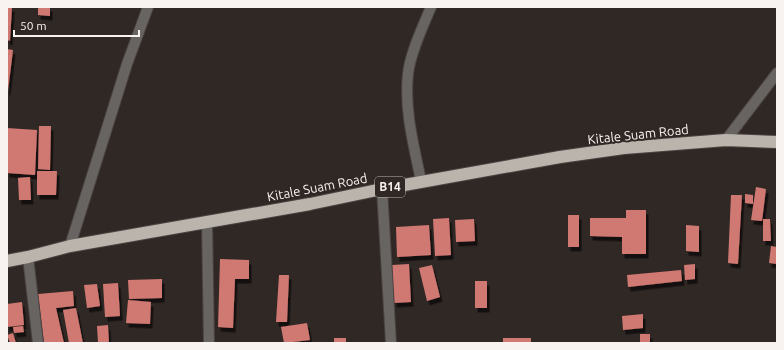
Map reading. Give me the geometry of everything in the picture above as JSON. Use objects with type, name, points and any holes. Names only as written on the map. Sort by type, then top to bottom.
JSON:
[{"type":"highway","name":"Kitale Suam Road","points":[[7,261],[70,246],[310,204],[421,181],[560,157],[624,148],[726,140],[777,142]]},
{"type":"street","points":[[70,246],[127,64],[148,7]]},
{"type":"street","points":[[421,181],[408,112],[408,73],[416,44],[431,7]]},
{"type":"street","points":[[726,140],[777,73]]},
{"type":"street","points":[[382,189],[391,343]]},
{"type":"street","points":[[207,221],[209,343]]},
{"type":"street","points":[[28,257],[38,343]]},
{"type":"building","points":[[7,7],[12,7],[10,41],[7,40]]},
{"type":"building","points":[[38,7],[50,7],[50,16],[38,15]]},
{"type":"building","points":[[7,49],[13,50],[8,91],[7,91]]},
{"type":"building","points":[[39,126],[51,126],[50,170],[38,169]]},
{"type":"building","points":[[7,128],[37,130],[35,175],[7,173]]},
{"type":"building","points":[[37,171],[57,171],[56,195],[37,195]]},
{"type":"building","points":[[30,177],[31,200],[19,200],[18,178]]},
{"type":"building","points":[[756,187],[766,189],[762,221],[751,220]]},
{"type":"building","points":[[745,194],[753,195],[753,204],[745,203]]},
{"type":"building","points":[[731,195],[742,195],[738,264],[728,263]]},
{"type":"building","points":[[626,210],[646,210],[646,254],[622,254],[622,237],[590,236],[590,218],[626,218]]},
{"type":"building","points":[[568,215],[579,215],[579,247],[568,247]]},
{"type":"building","points":[[449,218],[451,255],[435,256],[433,219]]},
{"type":"building","points":[[474,219],[475,241],[456,242],[455,220]]},
{"type":"building","points":[[763,219],[770,219],[771,241],[763,241]]},
{"type":"building","points":[[429,225],[431,255],[397,257],[396,227]]},
{"type":"building","points":[[686,225],[699,226],[699,252],[686,251]]},
{"type":"building","points":[[771,246],[777,247],[777,264],[769,263]]},
{"type":"building","points":[[220,259],[249,260],[249,279],[235,279],[233,328],[218,327]]},
{"type":"building","points":[[409,264],[411,302],[394,303],[392,265]]},
{"type":"building","points":[[695,264],[695,279],[685,280],[684,265]]},
{"type":"building","points":[[432,265],[440,297],[427,301],[419,268]]},
{"type":"building","points":[[681,270],[682,281],[628,287],[627,275]]},
{"type":"building","points":[[279,275],[289,275],[287,322],[276,322]]},
{"type":"building","points":[[162,279],[162,298],[129,299],[128,280]]},
{"type":"building","points":[[475,281],[487,281],[487,308],[475,308]]},
{"type":"building","points":[[118,283],[120,316],[105,317],[103,284]]},
{"type":"building","points":[[97,284],[100,306],[87,308],[84,285]]},
{"type":"building","points":[[73,291],[74,306],[56,308],[64,343],[44,343],[38,294]]},
{"type":"building","points":[[128,300],[151,302],[150,324],[126,323]]},
{"type":"building","points":[[22,302],[24,325],[7,327],[7,304]]},
{"type":"building","points":[[76,308],[83,343],[69,343],[63,310]]},
{"type":"building","points":[[643,314],[643,328],[623,330],[622,316]]},
{"type":"building","points":[[307,323],[310,340],[284,343],[281,327]]},
{"type":"building","points":[[108,325],[109,343],[98,343],[97,326]]},
{"type":"building","points":[[23,326],[24,332],[14,333],[13,327]]},
{"type":"building","points":[[13,333],[16,343],[10,343],[7,335]]},
{"type":"building","points":[[640,334],[650,334],[650,343],[640,343]]},
{"type":"building","points":[[334,338],[346,338],[346,343],[334,343]]},
{"type":"building","points":[[503,338],[531,338],[531,343],[503,343]]}]
